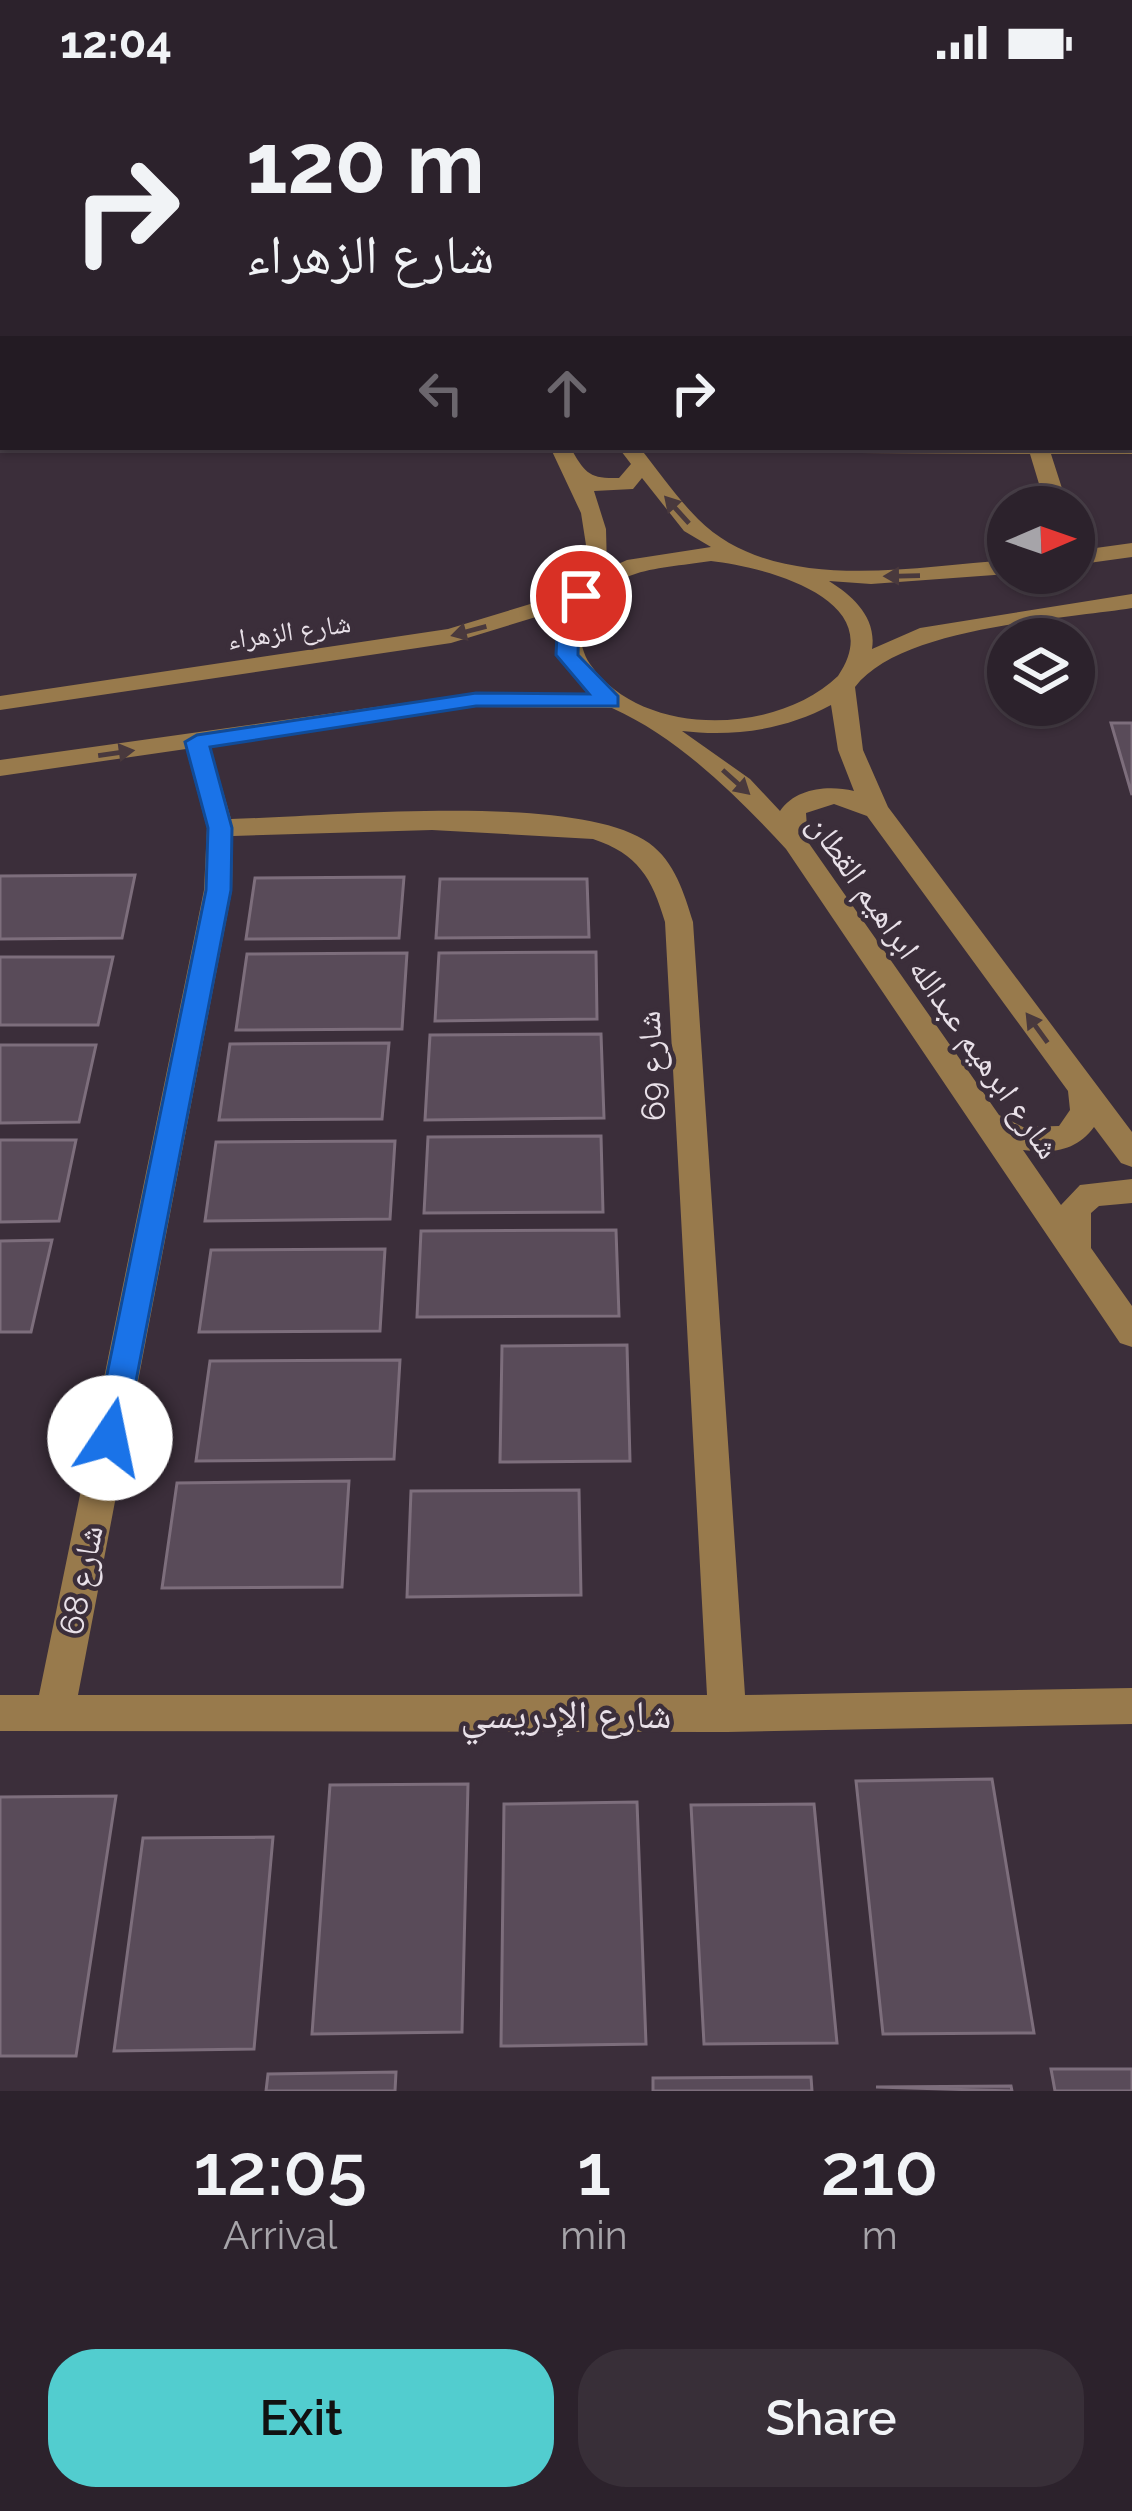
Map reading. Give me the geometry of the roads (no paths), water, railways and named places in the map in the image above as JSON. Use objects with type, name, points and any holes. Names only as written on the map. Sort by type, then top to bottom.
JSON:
[{"type":"street","points":[[562,450],[593,510],[601,547],[587,591]]},
{"type":"street","points":[[1039,450],[1050,486]]},
{"type":"street","points":[[578,479],[591,485],[625,484],[634,457]]},
{"type":"street","points":[[634,457],[692,526],[740,556],[795,571],[871,577],[987,569]]},
{"type":"street","points":[[1095,555],[1132,550]]},
{"type":"street","points":[[740,556],[650,560],[587,591],[568,613],[567,655],[580,676],[610,701],[642,714],[691,724],[738,726],[781,718],[818,704],[850,675],[920,635],[1132,601]]},
{"type":"street","points":[[795,571],[842,600],[856,621],[862,643],[850,675]]},
{"type":"street","name":"شارع الزهراء","points":[[0,703],[451,636],[587,591]]},
{"type":"street","name":"شارع ابرهيم عبدالله ابراهيم القطان","points":[[850,675],[843,725],[851,757],[876,809],[1132,1155]]},
{"type":"street","points":[[0,768],[476,700],[610,701]]},
{"type":"street","name":"شارع ابرهيم عبدالله ابراهيم القطان","points":[[642,714],[741,784],[795,843],[1132,1334]]},
{"type":"street","name":"شارع 68","points":[[55,1712],[218,890],[220,828],[197,742]]},
{"type":"street","points":[[795,843],[793,811],[808,799],[856,798],[876,809]]},
{"type":"street","name":"شارع 69","points":[[220,828],[558,825],[625,840],[664,870],[679,922],[727,1714]]},
{"type":"street","points":[[986,1120],[1020,1138],[1060,1139],[1079,1128],[1088,1110],[1083,1090]]},
{"type":"street","points":[[1075,1253],[1076,1208],[1091,1194],[1132,1191]]},
{"type":"street","name":"شارع الإدريسي","points":[[0,1713],[727,1714],[1132,1706]]}]
